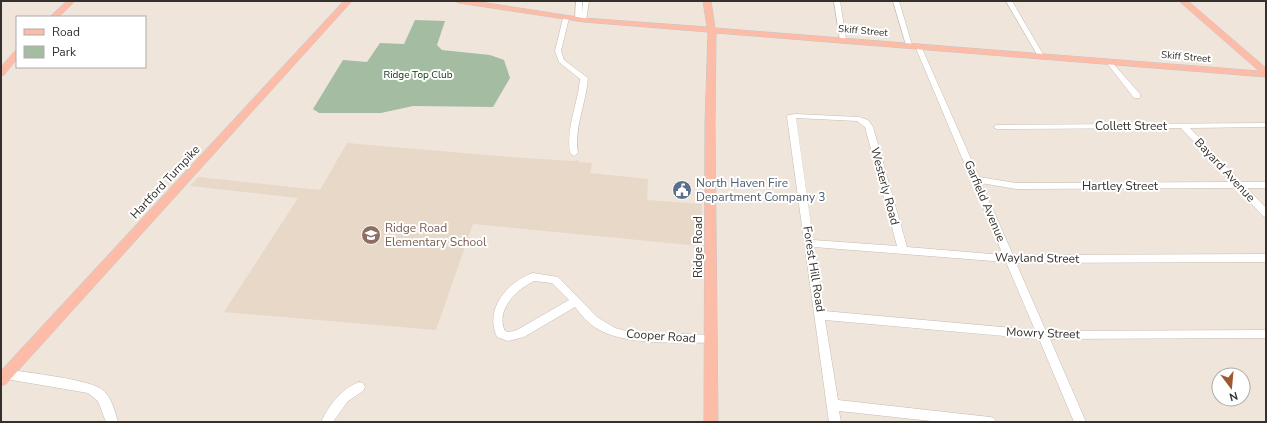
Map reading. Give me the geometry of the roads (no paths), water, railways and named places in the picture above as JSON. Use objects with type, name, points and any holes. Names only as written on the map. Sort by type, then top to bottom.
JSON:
[{"type":"main road","points":[[55,16],[71,1]]},
{"type":"main road","name":"Hartford Turnpike","points":[[4,377],[348,1]]},
{"type":"main road","name":"Skiff Street","points":[[459,1],[566,18],[1266,73]]},
{"type":"main road","name":"Ridge Road","points":[[707,1],[711,30],[711,422]]},
{"type":"main road","points":[[1183,1],[1266,73]]},
{"type":"main road","points":[[1,73],[16,55]]},
{"type":"street","points":[[579,1],[581,19]]},
{"type":"street","points":[[581,19],[586,1]]},
{"type":"street","points":[[837,1],[843,40]]},
{"type":"street","name":"Garfield Avenue","points":[[896,1],[913,45],[975,179],[1080,422]]},
{"type":"street","points":[[1009,1],[1040,56]]},
{"type":"street","points":[[566,18],[558,51],[561,61],[584,78],[584,92],[572,142],[574,153]]},
{"type":"street","points":[[1108,61],[1137,96]]},
{"type":"street","name":"Forest Hill Road","points":[[835,422],[821,316],[791,117],[859,119],[865,122]]},
{"type":"street","name":"Westerly Road","points":[[865,122],[869,127],[903,251]]},
{"type":"street","name":"Collett Street","points":[[997,127],[1266,125]]},
{"type":"street","name":"Bayard Avenue","points":[[1184,126],[1266,214]]},
{"type":"street","name":"Hartley Street","points":[[975,179],[1016,186],[1266,185]]},
{"type":"street","name":"Wayland Street","points":[[810,243],[1010,259],[1266,258]]},
{"type":"street","name":"Cooper Road","points":[[576,301],[515,337],[505,337],[498,329],[497,321],[505,298],[512,289],[527,279],[542,277],[555,280],[576,301],[595,322],[619,334],[630,336],[711,339]]},
{"type":"street","name":"Mowry Street","points":[[821,316],[1043,335],[1266,334]]},
{"type":"street","points":[[4,377],[89,388],[103,396],[112,422]]},
{"type":"street","points":[[327,422],[334,409],[351,390],[359,387]]},
{"type":"street","points":[[833,405],[990,422]]},
{"type":"place","name":"North Haven Fire Department Company 3","points":[[682,190]]},
{"type":"place","name":"Ridge Road Elementary School","points":[[371,235]]},
{"type":"park label","name":"Ridge Top Club","points":[[418,74]]}]
